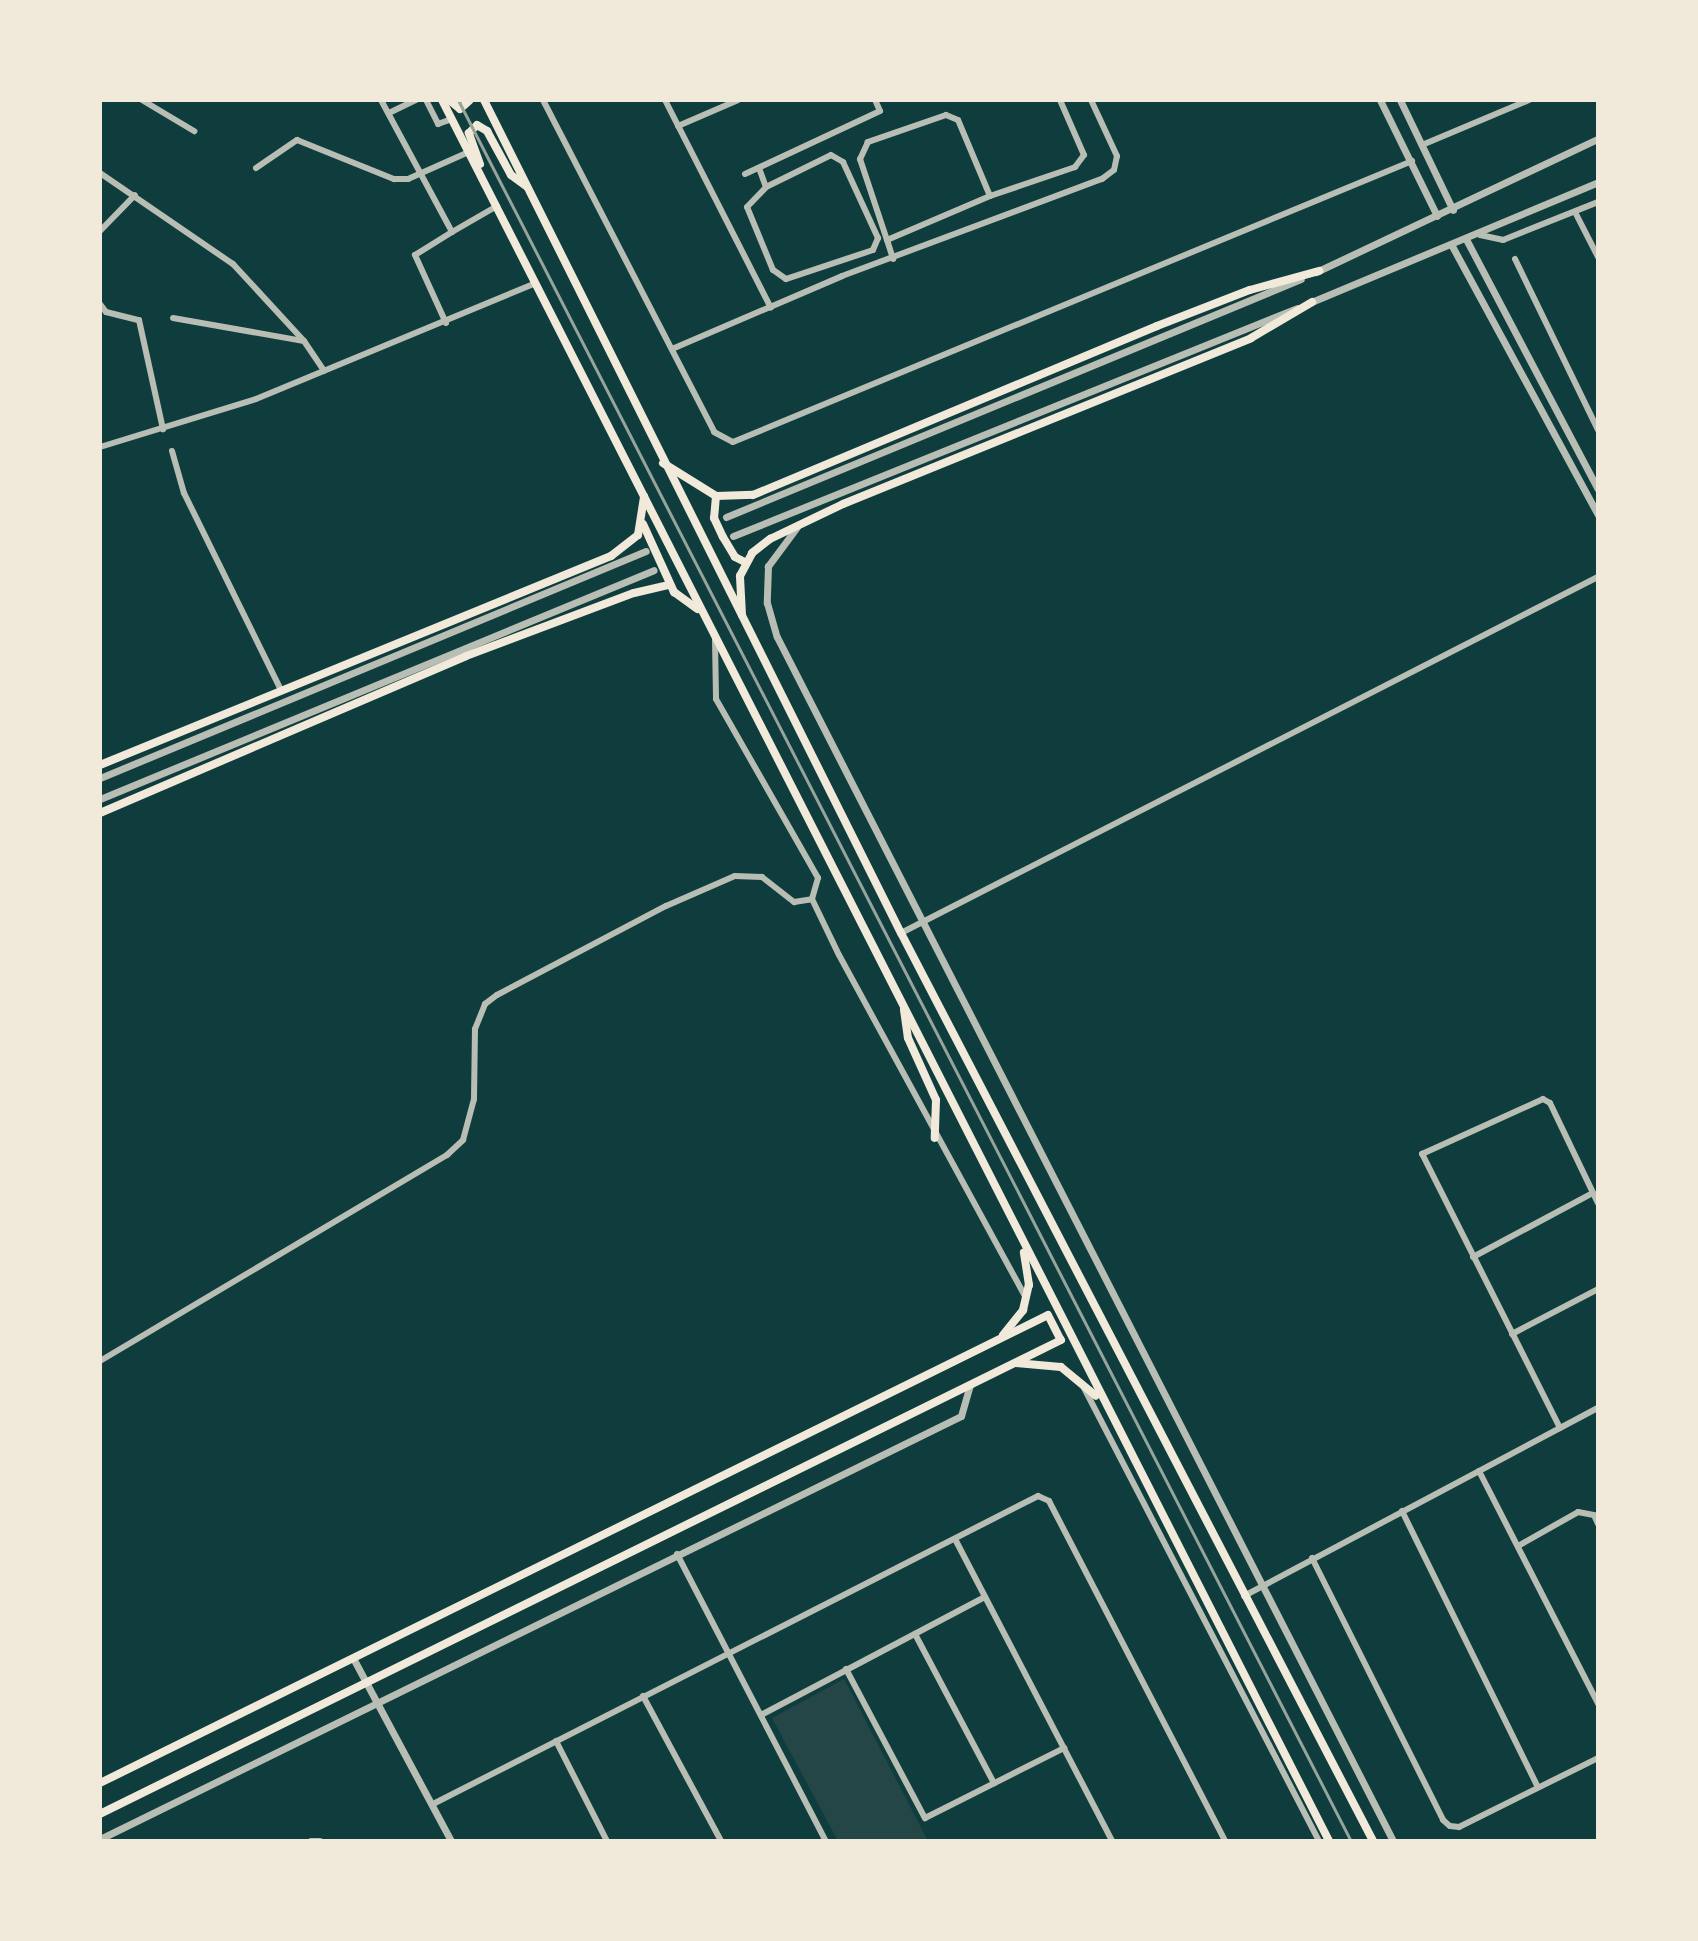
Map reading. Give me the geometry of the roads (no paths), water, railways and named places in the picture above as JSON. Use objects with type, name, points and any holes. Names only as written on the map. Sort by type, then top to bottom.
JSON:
[{"type":"main road","points":[[442,100],[1102,1402],[1329,1841]]},
{"type":"main road","points":[[449,100],[460,109],[470,100]]},
{"type":"main road","points":[[484,100],[662,462],[901,933],[1373,1841]]},
{"type":"main road","points":[[495,202],[469,137],[473,126],[485,127],[511,175],[526,186]]},
{"type":"main road","points":[[662,462],[716,496],[753,495],[1157,326],[1262,286],[1319,271]]},
{"type":"main road","points":[[742,619],[740,576],[745,562],[760,545],[1251,338],[1312,302]]},
{"type":"main road","points":[[644,495],[643,524],[670,585],[698,609]]},
{"type":"main road","points":[[716,496],[718,528],[730,551],[745,562]]},
{"type":"main road","points":[[100,765],[611,556],[630,544],[643,524]]},
{"type":"main road","points":[[100,813],[466,656],[634,593],[670,585]]},
{"type":"main road","points":[[904,1009],[908,1038],[936,1100],[935,1138]]},
{"type":"main road","points":[[1000,1338],[1023,1310],[1029,1285],[1020,1239]]},
{"type":"main road","points":[[100,1783],[1048,1315],[1061,1340],[100,1814]]},
{"type":"main road","points":[[1013,1363],[1061,1367],[1079,1379],[1102,1402]]},
{"type":"street","points":[[142,100],[194,131]]},
{"type":"street","points":[[381,100],[391,112],[452,232]]},
{"type":"street","points":[[391,112],[416,100]]},
{"type":"street","points":[[426,100],[438,124],[452,119]]},
{"type":"street","points":[[543,100],[714,432],[738,442],[1412,161]]},
{"type":"street","points":[[665,100],[771,308]]},
{"type":"street","points":[[678,126],[738,100]]},
{"type":"street","points":[[745,174],[880,111],[875,100]]},
{"type":"street","points":[[887,240],[990,196],[1075,167],[1084,155],[1060,100]]},
{"type":"street","points":[[672,349],[1109,174],[1117,162],[1115,146],[1091,100]]},
{"type":"street","points":[[1380,100],[1437,216]]},
{"type":"street","points":[[1400,100],[1453,210]]},
{"type":"street","points":[[1422,145],[1529,100]]},
{"type":"street","points":[[893,259],[860,159],[868,142],[946,115],[958,120],[990,196]]},
{"type":"street","points":[[726,517],[1319,271],[1598,139]]},
{"type":"street","points":[[256,168],[297,140],[394,179],[422,173],[469,152]]},
{"type":"street","points":[[831,155],[843,162],[878,238],[873,250],[786,279],[773,270],[747,207],[766,187],[831,155]]},
{"type":"street","points":[[759,168],[766,187]]},
{"type":"street","points":[[100,173],[233,264],[304,341],[324,371]]},
{"type":"street","points":[[733,536],[1467,241],[1598,182]]},
{"type":"street","points":[[100,231],[135,195]]},
{"type":"street","points":[[446,323],[415,255],[495,202]]},
{"type":"street","points":[[1480,235],[1503,240],[1598,202]]},
{"type":"street","points":[[1575,212],[1598,257]]},
{"type":"street","points":[[1467,241],[1598,489]]},
{"type":"street","points":[[1452,246],[1598,515]]},
{"type":"street","points":[[1515,259],[1598,430]]},
{"type":"street","points":[[100,447],[163,429],[324,371],[446,323],[536,283]]},
{"type":"street","points":[[100,304],[106,312],[139,320],[163,429]]},
{"type":"street","points":[[173,318],[304,341]]},
{"type":"street","points":[[172,451],[184,493],[281,690]]},
{"type":"street","points":[[799,526],[768,566],[771,621],[1393,1841]]},
{"type":"street","points":[[100,778],[646,551]]},
{"type":"street","points":[[100,799],[654,570]]},
{"type":"street","points":[[901,933],[1598,577]]},
{"type":"street","points":[[715,640],[716,699],[818,878],[812,899],[935,1138],[1026,1298]]},
{"type":"street","points":[[100,1361],[455,1148],[471,1123],[475,1029],[485,1004],[497,995],[666,906],[735,876],[762,877],[794,902],[812,899]]},
{"type":"street","points":[[1560,1428],[1422,1154],[1543,1099],[1550,1103],[1598,1203]]},
{"type":"street","points":[[1473,1257],[1593,1193]]},
{"type":"street","points":[[1512,1334],[1598,1289]]},
{"type":"street","points":[[1079,1379],[1319,1841]]},
{"type":"street","points":[[100,1839],[376,1700],[961,1416],[970,1385]]},
{"type":"street","points":[[1243,1596],[1598,1408]]},
{"type":"street","points":[[1479,1471],[1598,1704]]},
{"type":"street","points":[[433,1804],[1038,1496],[1049,1501],[1225,1841]]},
{"type":"street","points":[[1402,1511],[1538,1787]]},
{"type":"street","points":[[1518,1546],[1578,1512],[1594,1515],[1598,1524]]},
{"type":"street","points":[[955,1539],[1112,1841]]},
{"type":"street","points":[[677,1554],[826,1841]]},
{"type":"street","points":[[1312,1558],[1443,1820],[1450,1826],[1459,1827],[1598,1758]]},
{"type":"street","points":[[761,1715],[985,1597]]},
{"type":"street","points":[[915,1634],[994,1783]]},
{"type":"street","points":[[353,1658],[451,1841]]},
{"type":"street","points":[[846,1669],[925,1818],[1064,1748]]},
{"type":"street","points":[[643,1696],[721,1841]]},
{"type":"street","points":[[556,1741],[607,1841]]},
{"type":"street","points":[[311,1841],[320,1841]]},
{"type":"railway","points":[[458,100],[1351,1841]]}]
